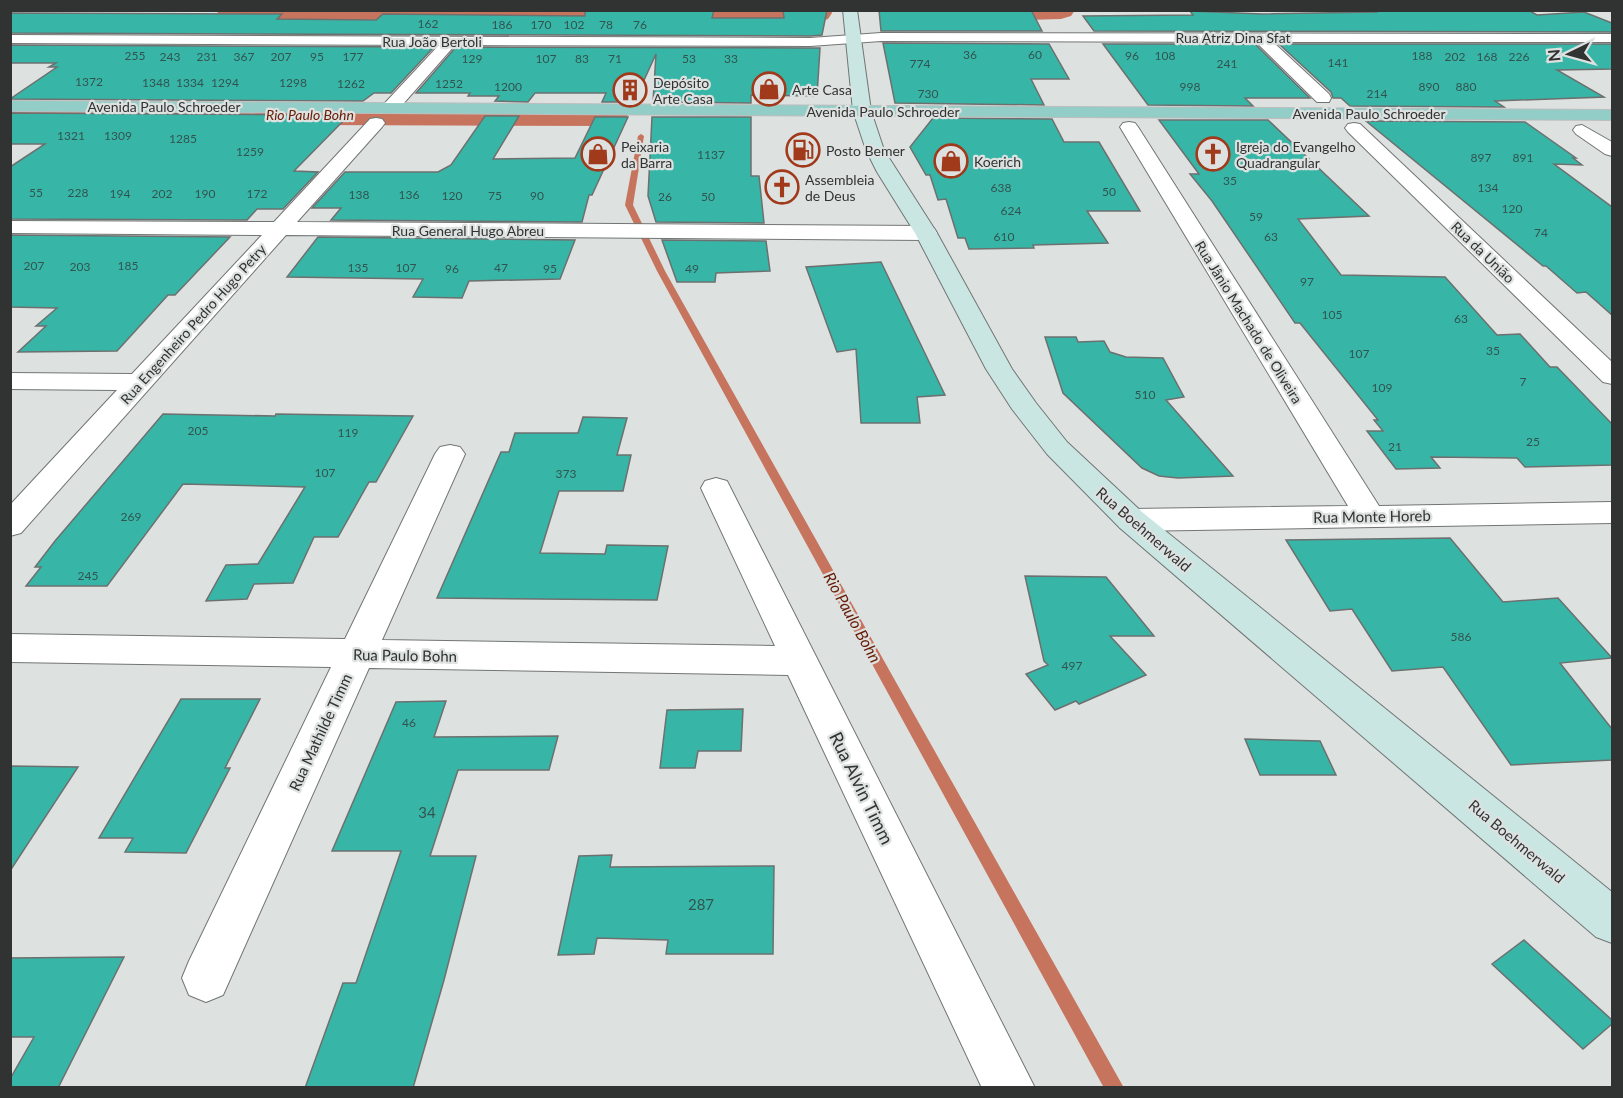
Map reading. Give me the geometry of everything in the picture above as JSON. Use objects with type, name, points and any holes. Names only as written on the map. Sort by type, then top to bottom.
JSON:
[{"type":"main road","name":"Rua Boehmerwald","points":[[850,10],[864,118],[887,172],[926,233],[999,369],[1026,409],[1057,448],[1131,520],[1612,921]]},
{"type":"main road","name":"Avenida Paulo Schroeder","points":[[10,106],[383,116]]},
{"type":"main road","name":"Avenida Paulo Schroeder","points":[[10,121],[383,116],[864,118],[1612,115]]},
{"type":"main road","name":"Avenida Paulo Schroeder","points":[[864,118],[1129,127],[1612,130]]},
{"type":"street","name":"Rua Atriz Dina Sfat","points":[[853,39],[881,37],[1612,38]]},
{"type":"street","points":[[1259,37],[1323,98]]},
{"type":"street","name":"Rua João Bertoli","points":[[10,39],[810,42],[853,39]]},
{"type":"street","points":[[28,53],[54,39]]},
{"type":"street","name":"Rua Engenheiro Pedro Hugo Petry","points":[[10,525],[451,41]]},
{"type":"street","name":"Rua Jânio Machado de Oliveira","points":[[1129,127],[1370,516]]},
{"type":"street","name":"Rua da União","points":[[1354,128],[1612,376]]},
{"type":"street","points":[[1582,130],[1612,150]]},
{"type":"street","name":"Rua General Hugo Abreu","points":[[10,227],[926,233]]},
{"type":"street","points":[[10,381],[140,382]]},
{"type":"street","name":"Rua Mathilde Timm","points":[[206,978],[450,454]]},
{"type":"street","name":"Rua Alvin Timm","points":[[716,488],[1009,1088]]},
{"type":"street","name":"Rua Monte Horeb","points":[[1131,520],[1612,513]]},
{"type":"street","name":"Rua Paulo Bohn","points":[[10,648],[799,661]]},
{"type":"building","points":[[585,10],[714,10],[712,18],[784,18],[783,10],[827,10],[822,35],[810,36],[10,33],[10,13],[282,14],[277,19],[376,20],[383,14],[585,16]]},
{"type":"building","points":[[879,10],[1031,10],[1042,31],[881,31]]},
{"type":"building","points":[[1373,10],[1528,10],[1537,15],[1584,12],[1612,23],[1612,32],[1094,31],[1083,16],[1193,15],[1190,11],[1262,14],[1376,12]]},
{"type":"building","points":[[883,43],[1049,44],[1069,79],[1031,79],[1044,105],[895,103]]},
{"type":"building","points":[[1103,44],[1255,44],[1310,98],[1245,98],[1253,106],[1148,105]]},
{"type":"building","points":[[1279,44],[1612,44],[1612,69],[1557,70],[1604,97],[1495,101],[1504,107],[1350,106],[1341,98],[1333,98],[1331,92]]},
{"type":"building","points":[[10,45],[434,47],[391,93],[374,93],[363,101],[10,99],[57,67],[49,67],[56,63],[10,63]]},
{"type":"building","points":[[456,47],[820,48],[817,96],[751,95],[751,103],[653,102],[656,54],[634,102],[602,102],[606,93],[535,93],[528,102],[495,101],[499,96],[468,96],[470,93],[416,93]]},
{"type":"building","points":[[10,113],[349,115],[294,171],[318,172],[283,209],[257,209],[247,220],[10,219],[10,167],[45,144],[10,144]]},
{"type":"building","points":[[485,116],[519,116],[493,159],[575,158],[595,117],[628,117],[592,195],[589,195],[582,222],[331,220],[341,208],[312,208],[345,172],[438,172],[451,165]]},
{"type":"building","points":[[652,117],[751,117],[751,176],[759,176],[764,223],[656,222],[648,196]]},
{"type":"building","points":[[933,118],[1052,119],[1064,142],[1099,142],[1140,211],[1087,211],[1108,243],[1033,245],[1034,248],[969,249],[965,238],[958,238],[946,199],[938,200],[930,175],[926,175],[910,147]]},
{"type":"building","points":[[1159,120],[1268,120],[1369,216],[1298,219],[1341,275],[1445,277],[1497,335],[1520,334],[1550,367],[1557,367],[1612,424],[1612,465],[1525,467],[1517,458],[1431,457],[1440,468],[1396,469],[1367,431],[1383,431],[1374,420],[1378,420],[1300,323],[1295,323],[1212,201],[1190,174],[1199,174]]},
{"type":"building","points":[[1366,121],[1525,122],[1576,158],[1573,158],[1582,165],[1554,164],[1612,207],[1612,315],[1586,292],[1577,293]]},
{"type":"building","points":[[10,235],[230,237],[175,295],[168,295],[117,351],[18,352],[46,326],[36,326],[57,308],[10,307]]},
{"type":"building","points":[[318,237],[575,240],[560,279],[469,281],[462,298],[413,297],[423,279],[287,277]]},
{"type":"building","points":[[662,240],[766,241],[770,271],[716,273],[715,282],[677,282]]},
{"type":"building","points":[[881,262],[945,395],[917,397],[920,423],[861,423],[856,349],[837,352],[806,267]]},
{"type":"building","points":[[1045,337],[1076,337],[1078,342],[1104,341],[1110,352],[1126,357],[1163,358],[1184,397],[1166,400],[1233,476],[1178,478],[1159,476],[1142,468],[1063,393]]},
{"type":"building","points":[[163,414],[413,416],[376,482],[369,482],[338,537],[314,537],[293,583],[254,584],[247,599],[206,601],[226,565],[258,564],[305,487],[183,484],[107,586],[26,586],[41,567],[35,567],[55,541]]},
{"type":"building","points":[[583,417],[627,418],[617,455],[631,455],[623,491],[559,491],[540,553],[605,554],[607,545],[668,546],[657,600],[437,598],[501,452],[509,452],[515,433],[578,433]]},
{"type":"building","points":[[1450,538],[1503,602],[1558,598],[1612,658],[1560,663],[1612,729],[1612,760],[1511,765],[1443,667],[1392,671],[1352,609],[1330,611],[1286,540]]},
{"type":"building","points":[[1025,576],[1106,577],[1154,636],[1110,636],[1146,675],[1079,704],[1076,701],[1055,710],[1026,674],[1048,665],[1044,661]]},
{"type":"building","points":[[181,699],[260,699],[225,768],[230,768],[186,853],[125,852],[133,838],[99,838]]},
{"type":"building","points":[[446,701],[434,737],[558,736],[549,770],[458,770],[430,856],[476,856],[413,1088],[305,1088],[343,983],[356,983],[401,851],[332,851],[396,702]]},
{"type":"building","points":[[743,709],[741,751],[698,751],[695,768],[660,768],[667,710]]},
{"type":"building","points":[[1245,739],[1320,741],[1336,775],[1260,775]]},
{"type":"building","points":[[10,766],[78,767],[10,871]]},
{"type":"building","points":[[612,855],[610,867],[774,866],[773,954],[666,954],[668,940],[597,938],[594,954],[558,955],[579,856]]},
{"type":"building","points":[[1524,940],[1612,1020],[1612,1024],[1583,1049],[1492,964]]},
{"type":"building","points":[[124,957],[58,1088],[10,1088],[10,1079],[34,1037],[10,1037],[10,958]]},
{"type":"waterway","points":[[230,10],[818,13]]},
{"type":"waterway","points":[[981,12],[1061,10]]},
{"type":"waterway","name":"Rio Paulo Bohn","points":[[10,113],[610,115]]},
{"type":"waterway","name":"Rio Paulo Bohn","points":[[641,136],[629,205],[661,271],[1115,1088]]},
{"type":"place","name":"Arte Casa","points":[[769,89]]},
{"type":"place","name":"Depósito Arte Casa","points":[[630,90]]},
{"type":"place","name":"Posto Bemer","points":[[803,150]]},
{"type":"place","name":"Peixaria da Barra","points":[[598,154]]},
{"type":"place","name":"Igreja do Evangelho Quadrangular","points":[[1213,154]]},
{"type":"place","name":"Koerich","points":[[951,161]]},
{"type":"place","name":"Assembleia de Deus","points":[[782,187]]}]
